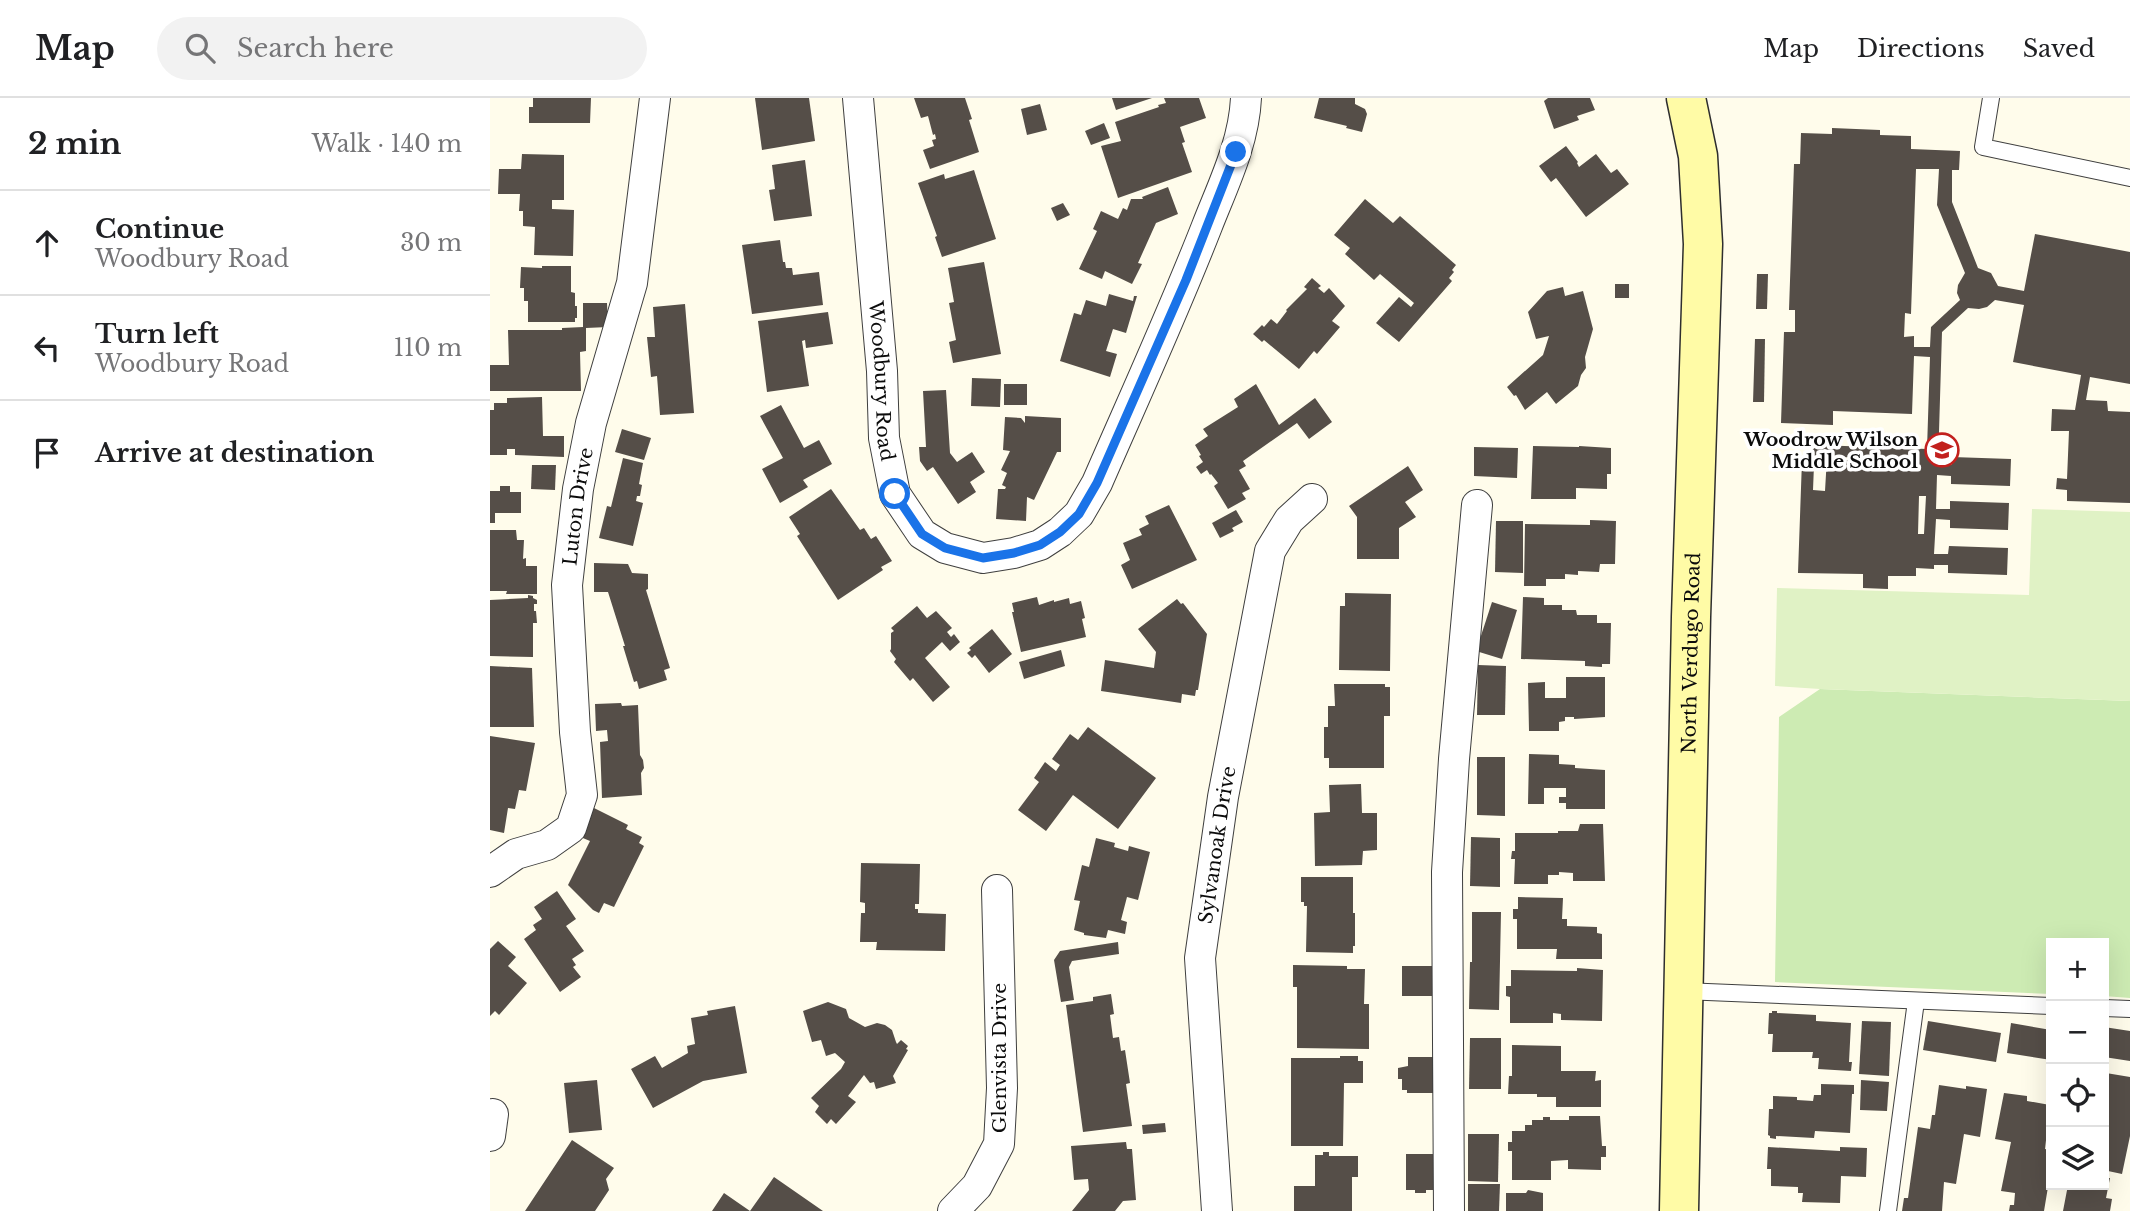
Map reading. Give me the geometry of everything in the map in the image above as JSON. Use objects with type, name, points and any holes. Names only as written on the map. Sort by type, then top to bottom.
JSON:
[{"type":"main road","name":"North Verdugo Road","points":[[1679,1211],[1690,617],[1703,244],[1698,156],[1686,98]]},
{"type":"street","name":"Luton Drive","points":[[490,872],[516,854],[547,845],[571,828],[582,795],[575,732],[567,584],[590,423],[632,283],[655,98]]},
{"type":"street","name":"Woodbury Road","points":[[858,98],[882,371],[884,438],[895,494],[922,534],[945,548],[983,558],[1040,545],[1060,532],[1079,514],[1085,504],[1097,483],[1196,254],[1236,152],[1246,98]]},
{"type":"street","name":"Sylvanoak Drive","points":[[1217,1211],[1200,958],[1223,797],[1270,551],[1289,520],[1312,499]]},
{"type":"street","points":[[1449,1211],[1447,872],[1454,759],[1477,505]]},
{"type":"street","name":"Glenvista Drive","points":[[953,1211],[978,1186],[999,1144],[1002,1088],[997,890]]},
{"type":"lane","points":[[1991,98],[1983,147],[2130,178]]},
{"type":"lane","points":[[1682,991],[2046,1006]]},
{"type":"lane","points":[[1888,1211],[1916,1001]]},
{"type":"lane","points":[[2109,1008],[2130,1009]]},
{"type":"green space","points":[[2032,509],[2130,512],[2130,701],[1775,686],[1777,588],[2029,595]]},
{"type":"green space","points":[[1820,689],[2130,701],[2130,998],[2109,996],[2109,938],[2046,938],[2046,994],[1775,982],[1779,717]]},
{"type":"building","points":[[533,98],[591,98],[590,123],[529,123],[529,107],[533,107]]},
{"type":"building","points":[[755,98],[809,98],[815,141],[762,150]]},
{"type":"building","points":[[914,98],[965,98],[979,152],[930,169],[923,150],[934,146],[932,140],[936,139],[935,134],[933,135],[928,116],[921,118]]},
{"type":"building","points":[[1112,98],[1152,98],[1116,110]]},
{"type":"building","points":[[1164,98],[1199,98],[1206,118],[1180,127],[1185,142],[1182,143],[1192,172],[1118,198],[1101,146],[1121,141],[1115,122],[1159,107],[1158,105],[1166,103]]},
{"type":"building","points":[[1319,98],[1355,98],[1355,104],[1365,109],[1367,114],[1362,132],[1314,118]]},
{"type":"building","points":[[1548,98],[1590,98],[1595,110],[1577,116],[1579,120],[1554,129],[1544,101]]},
{"type":"building","points":[[1040,104],[1047,130],[1027,135],[1021,109]]},
{"type":"building","points":[[1104,123],[1110,138],[1091,145],[1085,131]]},
{"type":"building","points":[[1832,128],[1880,130],[1880,135],[1911,136],[1911,149],[1960,151],[1959,170],[1952,170],[1952,202],[1978,268],[1991,273],[1998,286],[2024,291],[2035,234],[2130,252],[2130,384],[2090,377],[2086,400],[2107,401],[2108,411],[2130,412],[2130,503],[2067,501],[2067,490],[2056,489],[2057,478],[2067,479],[2069,431],[2051,431],[2052,409],[2075,410],[2081,375],[2013,362],[2024,305],[1995,300],[1987,307],[1968,308],[1942,332],[1938,465],[1952,465],[1952,457],[2011,459],[2010,486],[1951,484],[1951,476],[1937,475],[1936,509],[1950,509],[1950,501],[2009,503],[2008,530],[1950,528],[1950,520],[1936,519],[1934,554],[1948,554],[1949,546],[2008,548],[2007,575],[1948,573],[1948,565],[1934,565],[1934,569],[1916,568],[1916,576],[1888,576],[1888,589],[1863,588],[1863,574],[1798,573],[1802,460],[1817,445],[1927,449],[1930,357],[1914,356],[1912,414],[1833,411],[1833,425],[1781,423],[1784,332],[1795,332],[1795,310],[1789,310],[1794,164],[1800,164],[1801,133],[1832,134]],"holes":[[[1916,169],[1939,169],[1937,205],[1965,273],[1958,285],[1960,300],[1931,327],[1930,347],[1914,347],[1914,336],[1904,337],[1905,313],[1911,314]],[[1822,457],[1827,457],[1825,491],[1813,490],[1814,465]],[[1839,457],[1902,459],[1901,463],[1838,460]],[[1919,496],[1926,496],[1924,534],[1918,534]]]},
{"type":"building","points":[[1566,146],[1579,167],[1596,154],[1611,173],[1617,169],[1629,184],[1586,217],[1556,178],[1551,182],[1539,166]]},
{"type":"building","points":[[522,154],[564,155],[564,200],[552,200],[552,209],[574,210],[573,256],[534,255],[535,227],[523,226],[523,211],[519,211],[520,194],[498,194],[499,169],[521,169]]},
{"type":"building","points":[[805,160],[812,216],[774,221],[769,190],[775,189],[772,165]]},
{"type":"building","points":[[974,170],[996,239],[942,257],[918,183],[944,174],[945,179]]},
{"type":"building","points":[[1168,187],[1178,214],[1156,223],[1138,263],[1142,264],[1132,284],[1105,271],[1102,279],[1079,269],[1097,231],[1093,229],[1101,211],[1118,219],[1123,208],[1127,210],[1131,199],[1143,199],[1142,197]]},
{"type":"building","points":[[1365,199],[1393,223],[1400,216],[1456,265],[1449,278],[1452,281],[1399,342],[1376,323],[1399,297],[1411,307],[1414,303],[1380,274],[1374,280],[1345,254],[1350,248],[1334,235]]},
{"type":"building","points":[[1063,203],[1070,215],[1057,221],[1051,208]]},
{"type":"building","points":[[780,240],[783,262],[786,268],[792,268],[793,275],[819,272],[823,305],[752,314],[742,245]]},
{"type":"building","points":[[984,262],[1001,354],[953,363],[949,342],[956,340],[949,303],[954,302],[948,268]]},
{"type":"building","points":[[571,266],[571,292],[575,293],[577,306],[575,322],[528,322],[528,301],[524,301],[524,288],[520,288],[521,267]]},
{"type":"building","points":[[1757,274],[1768,274],[1767,309],[1756,309]]},
{"type":"building","points":[[1312,278],[1321,286],[1318,288],[1324,293],[1329,288],[1345,306],[1332,321],[1340,327],[1317,354],[1314,351],[1299,369],[1253,334],[1271,319],[1277,324],[1286,310],[1307,289],[1304,287]]},
{"type":"building","points":[[1615,284],[1629,284],[1629,298],[1615,298]]},
{"type":"building","points":[[1563,287],[1565,296],[1583,291],[1593,329],[1585,357],[1586,368],[1578,386],[1556,404],[1547,392],[1525,410],[1516,395],[1507,387],[1543,355],[1549,336],[1536,339],[1528,312],[1547,291]]},
{"type":"building","points":[[1109,294],[1133,301],[1134,296],[1137,296],[1126,333],[1113,329],[1106,351],[1117,354],[1110,377],[1060,361],[1074,313],[1081,315],[1086,300],[1106,306]]},
{"type":"building","points":[[583,303],[607,303],[608,327],[586,328],[586,351],[580,352],[581,391],[490,391],[490,365],[509,365],[508,330],[562,330],[583,327]]},
{"type":"building","points":[[685,304],[694,413],[660,415],[657,376],[651,377],[647,337],[655,337],[653,307]]},
{"type":"building","points":[[828,312],[833,344],[806,348],[805,340],[802,341],[809,386],[767,392],[758,321]]},
{"type":"building","points":[[1755,339],[1765,339],[1764,402],[1753,402]]},
{"type":"building","points":[[972,378],[1001,379],[1000,407],[971,406]]},
{"type":"building","points":[[1004,384],[1027,384],[1027,405],[1004,405]]},
{"type":"building","points":[[1256,384],[1279,425],[1315,398],[1332,422],[1309,439],[1297,423],[1243,461],[1246,466],[1239,470],[1250,489],[1242,493],[1246,499],[1228,509],[1214,486],[1218,483],[1207,470],[1201,474],[1196,467],[1203,462],[1195,445],[1208,436],[1203,429],[1238,407],[1234,399]]},
{"type":"building","points":[[946,390],[950,453],[957,462],[972,452],[985,472],[970,482],[976,492],[958,504],[933,467],[927,471],[920,461],[919,447],[926,447],[923,391]]},
{"type":"building","points":[[542,397],[543,436],[564,436],[564,457],[515,455],[515,449],[507,449],[507,455],[490,455],[490,410],[494,410],[494,403],[507,403],[507,398]]},
{"type":"building","points":[[781,405],[804,448],[819,440],[832,464],[803,480],[808,487],[780,503],[762,469],[783,458],[760,416]]},
{"type":"building","points":[[1025,416],[1061,418],[1061,452],[1057,452],[1034,500],[1027,497],[1026,521],[996,519],[998,489],[1006,487],[1002,485],[1007,473],[1001,470],[1010,451],[1003,450],[1005,417],[1021,418],[1025,423]]},
{"type":"building","points":[[622,429],[651,438],[644,460],[615,452]]},
{"type":"building","points":[[1533,446],[1611,448],[1611,474],[1607,474],[1607,489],[1576,488],[1576,499],[1531,499]]},
{"type":"building","points":[[1474,447],[1518,448],[1517,478],[1474,476]]},
{"type":"building","points":[[623,458],[643,463],[640,496],[637,496],[636,501],[643,503],[633,546],[599,538],[607,506],[611,507]]},
{"type":"building","points":[[532,465],[556,465],[555,490],[531,489]]},
{"type":"building","points":[[1408,466],[1423,490],[1405,502],[1416,517],[1399,528],[1399,559],[1357,559],[1357,517],[1349,506]]},
{"type":"building","points":[[500,486],[510,486],[510,492],[521,492],[521,513],[495,513],[495,523],[490,523],[490,491],[500,491]]},
{"type":"building","points":[[831,489],[860,530],[864,528],[871,539],[876,536],[892,561],[838,600],[797,536],[800,534],[789,517]]},
{"type":"building","points":[[1169,505],[1197,560],[1132,589],[1121,565],[1130,560],[1123,543],[1142,535],[1139,529],[1149,524],[1145,516]]},
{"type":"building","points":[[1236,510],[1243,522],[1232,528],[1234,531],[1220,538],[1212,523]]},
{"type":"building","points":[[1590,520],[1616,521],[1615,564],[1600,564],[1599,572],[1578,571],[1578,575],[1565,574],[1565,579],[1546,579],[1546,586],[1524,586],[1525,524],[1590,525]]},
{"type":"building","points":[[1496,521],[1523,521],[1523,573],[1495,572]]},
{"type":"building","points":[[490,530],[516,530],[517,540],[524,540],[523,559],[526,558],[526,566],[537,566],[537,594],[490,591]]},
{"type":"building","points":[[594,563],[628,564],[632,573],[648,574],[646,590],[670,668],[664,670],[667,680],[639,689],[637,681],[634,682],[608,592],[594,592]]},
{"type":"building","points":[[1345,593],[1391,594],[1390,671],[1339,670],[1340,606],[1345,606]]},
{"type":"building","points":[[528,595],[537,600],[537,604],[534,604],[537,623],[533,623],[533,657],[490,656],[490,600],[528,598]]},
{"type":"building","points":[[1037,597],[1039,605],[1069,598],[1070,604],[1081,601],[1086,637],[1021,652],[1012,603]]},
{"type":"building","points":[[1523,597],[1544,598],[1544,605],[1562,605],[1562,610],[1576,610],[1577,615],[1597,615],[1597,623],[1611,623],[1610,664],[1602,664],[1602,667],[1585,666],[1585,661],[1521,659]]},
{"type":"building","points":[[1177,599],[1207,634],[1195,696],[1182,694],[1181,703],[1101,691],[1105,660],[1154,668],[1156,652],[1138,629]]},
{"type":"building","points":[[1492,602],[1517,610],[1502,659],[1476,651]]},
{"type":"building","points":[[917,606],[927,618],[936,611],[952,628],[947,632],[951,637],[954,634],[960,642],[950,651],[942,642],[925,658],[950,687],[933,702],[913,678],[910,681],[894,662],[896,659],[890,651],[891,633],[894,631],[891,628]]},
{"type":"building","points":[[992,629],[1012,654],[989,673],[975,655],[972,658],[967,653],[971,650],[969,648]]},
{"type":"building","points":[[1061,650],[1065,666],[1024,679],[1019,662]]},
{"type":"building","points":[[1478,665],[1506,666],[1505,715],[1477,715]]},
{"type":"building","points":[[490,666],[532,668],[534,727],[490,727]]},
{"type":"building","points":[[1566,677],[1605,677],[1605,717],[1565,717],[1565,721],[1559,722],[1559,731],[1529,731],[1528,683],[1545,682],[1545,698],[1566,698]]},
{"type":"building","points":[[1334,684],[1385,684],[1385,687],[1390,687],[1390,716],[1384,716],[1384,768],[1329,768],[1329,758],[1324,758],[1324,727],[1328,727],[1328,706],[1335,706]]},
{"type":"building","points":[[621,703],[622,706],[638,705],[640,755],[644,768],[641,773],[642,795],[602,798],[600,742],[608,741],[607,730],[596,731],[595,704]]},
{"type":"building","points":[[1088,727],[1156,778],[1118,829],[1073,795],[1046,831],[1018,810],[1039,782],[1034,778],[1045,762],[1056,771],[1060,765],[1052,759],[1070,734],[1078,740]]},
{"type":"building","points":[[490,736],[535,743],[526,791],[519,790],[515,809],[508,808],[504,833],[490,830]]},
{"type":"building","points":[[1529,754],[1559,755],[1559,764],[1605,770],[1605,809],[1566,809],[1566,803],[1559,803],[1559,797],[1566,797],[1566,788],[1544,788],[1544,804],[1528,804]]},
{"type":"building","points":[[1477,757],[1505,757],[1505,816],[1477,815]]},
{"type":"building","points":[[1361,784],[1362,813],[1377,813],[1377,850],[1363,851],[1362,865],[1315,866],[1314,813],[1330,812],[1329,785]]},
{"type":"building","points":[[592,807],[628,825],[626,829],[642,837],[639,843],[644,846],[614,907],[604,903],[599,913],[568,885],[590,841],[578,836]]},
{"type":"building","points":[[1580,824],[1603,824],[1605,881],[1573,881],[1573,873],[1559,872],[1559,875],[1548,875],[1548,884],[1514,884],[1515,859],[1511,859],[1512,851],[1515,851],[1515,833],[1578,831]]},
{"type":"building","points":[[1471,837],[1500,838],[1500,887],[1470,886]]},
{"type":"building","points":[[1096,838],[1115,843],[1114,847],[1128,851],[1129,846],[1150,852],[1138,900],[1127,897],[1121,920],[1127,922],[1125,934],[1108,930],[1106,938],[1084,935],[1074,930],[1080,901],[1074,900],[1082,865],[1089,867]]},
{"type":"building","points":[[861,863],[920,864],[919,904],[915,904],[915,909],[918,909],[918,913],[946,914],[945,951],[876,950],[877,942],[860,942],[861,913],[865,913],[865,903],[860,902]]},
{"type":"building","points":[[1301,877],[1353,877],[1353,953],[1306,952],[1307,906],[1301,902]]},
{"type":"building","points":[[557,891],[576,919],[566,926],[584,951],[572,959],[576,965],[573,967],[581,977],[560,992],[524,939],[536,930],[533,925],[542,919],[534,907]]},
{"type":"building","points":[[1518,897],[1563,898],[1562,919],[1567,919],[1567,926],[1597,927],[1597,933],[1602,934],[1602,959],[1556,959],[1557,949],[1517,949],[1517,919],[1513,919],[1513,909],[1518,909]]},
{"type":"building","points":[[1472,912],[1501,912],[1499,1010],[1469,1009]]},
{"type":"building","points":[[498,941],[516,957],[508,966],[527,983],[499,1015],[495,1011],[490,1016],[490,949]]},
{"type":"building","points":[[1118,942],[1119,954],[1072,961],[1069,967],[1074,1000],[1061,1002],[1054,960],[1060,951]]},
{"type":"building","points":[[1293,965],[1365,969],[1364,1004],[1369,1004],[1369,1049],[1297,1048],[1297,987],[1293,987]]},
{"type":"building","points":[[1402,966],[1433,966],[1433,996],[1402,996]]},
{"type":"building","points":[[1577,968],[1603,970],[1602,1021],[1561,1020],[1561,1014],[1553,1013],[1553,1023],[1510,1023],[1510,997],[1506,996],[1506,986],[1511,986],[1511,970],[1577,971]]},
{"type":"building","points":[[1111,994],[1113,1038],[1119,1037],[1121,1051],[1125,1050],[1130,1083],[1126,1084],[1132,1126],[1083,1132],[1066,1005],[1093,1001],[1093,997]]},
{"type":"building","points":[[828,1002],[846,1009],[849,1018],[865,1027],[877,1023],[885,1025],[892,1030],[897,1044],[901,1040],[908,1046],[893,1076],[896,1083],[876,1089],[874,1082],[870,1083],[864,1075],[848,1096],[856,1102],[836,1124],[831,1119],[827,1124],[815,1112],[819,1106],[811,1098],[845,1062],[835,1053],[826,1056],[821,1040],[812,1042],[803,1011]]},
{"type":"building","points":[[735,1006],[747,1073],[703,1081],[653,1108],[631,1069],[655,1056],[662,1068],[688,1053],[687,1046],[695,1044],[691,1018],[708,1015],[707,1011]]},
{"type":"building","points":[[1772,1011],[1816,1015],[1816,1021],[1851,1023],[1851,1071],[1818,1069],[1819,1058],[1812,1058],[1813,1052],[1772,1052],[1773,1034],[1768,1034],[1769,1013]]},
{"type":"building","points":[[1862,1021],[1891,1022],[1889,1076],[1859,1074]]},
{"type":"building","points":[[1928,1021],[2001,1033],[1996,1062],[1923,1050]]},
{"type":"building","points":[[2011,1023],[2046,1029],[2046,1059],[2007,1053]]},
{"type":"building","points":[[2109,1028],[2130,1031],[2130,1061],[2109,1058]]},
{"type":"building","points":[[1470,1038],[1501,1038],[1501,1089],[1469,1089]]},
{"type":"building","points":[[1512,1045],[1561,1046],[1561,1071],[1596,1071],[1595,1081],[1601,1080],[1601,1107],[1556,1107],[1556,1097],[1508,1094],[1509,1076],[1512,1076]]},
{"type":"building","points":[[1358,1056],[1358,1061],[1363,1061],[1363,1083],[1344,1083],[1343,1146],[1291,1146],[1291,1058]]},
{"type":"building","points":[[1408,1057],[1440,1057],[1441,1093],[1407,1093],[1407,1090],[1402,1090],[1398,1068],[1408,1066]]},
{"type":"building","points":[[2109,1074],[2130,1077],[2130,1136],[2122,1174],[2109,1171]]},
{"type":"building","points":[[597,1080],[602,1130],[569,1133],[564,1083]]},
{"type":"building","points":[[1861,1080],[1889,1082],[1887,1111],[1860,1110]]},
{"type":"building","points":[[1821,1084],[1854,1085],[1850,1133],[1815,1131],[1814,1138],[1770,1138],[1769,1109],[1773,1109],[1773,1096],[1813,1101],[1814,1095],[1821,1095]]},
{"type":"building","points":[[1939,1085],[1987,1089],[1980,1137],[1964,1134],[1956,1184],[1944,1182],[1942,1211],[1902,1211],[1904,1198],[1908,1198],[1918,1127],[1930,1129]]},
{"type":"building","points":[[2004,1093],[2027,1096],[2027,1101],[2046,1104],[2048,1190],[2044,1211],[2009,1211],[2010,1205],[2014,1205],[2015,1193],[2001,1191],[2011,1142],[1995,1139]]},
{"type":"building","points":[[1569,1116],[1600,1116],[1602,1146],[1606,1146],[1606,1157],[1601,1157],[1601,1170],[1568,1169],[1568,1160],[1551,1161],[1551,1180],[1512,1180],[1512,1151],[1508,1151],[1508,1142],[1512,1142],[1512,1131],[1525,1131],[1525,1125],[1532,1125],[1532,1120],[1543,1120],[1543,1117],[1550,1117],[1550,1120],[1569,1120]]},
{"type":"building","points":[[1165,1123],[1166,1132],[1143,1134],[1142,1125]]},
{"type":"building","points":[[1468,1134],[1499,1134],[1498,1182],[1468,1181]]},
{"type":"building","points":[[572,1140],[614,1168],[606,1179],[609,1190],[595,1211],[525,1211]]},
{"type":"building","points":[[1126,1142],[1127,1149],[1132,1149],[1136,1200],[1123,1201],[1115,1211],[1072,1211],[1089,1190],[1088,1179],[1074,1180],[1071,1146]]},
{"type":"building","points":[[1768,1147],[1840,1151],[1840,1147],[1867,1148],[1866,1177],[1841,1176],[1840,1203],[1802,1202],[1803,1193],[1798,1193],[1798,1187],[1771,1186],[1771,1169],[1767,1169]]},
{"type":"building","points":[[1323,1152],[1329,1152],[1329,1156],[1358,1156],[1358,1177],[1352,1177],[1352,1211],[1294,1211],[1294,1186],[1315,1186],[1315,1155],[1323,1155]]},
{"type":"building","points":[[1406,1154],[1440,1154],[1439,1190],[1415,1193],[1415,1190],[1406,1190]]},
{"type":"building","points":[[774,1177],[823,1211],[750,1211]]},
{"type":"building","points":[[1468,1184],[1500,1184],[1499,1211],[1468,1211]]},
{"type":"building","points":[[1528,1190],[1543,1193],[1543,1211],[1506,1211],[1506,1193],[1526,1193]]},
{"type":"building","points":[[2067,1190],[2108,1190],[2106,1198],[2112,1199],[2110,1211],[2063,1211]]},
{"type":"building","points":[[724,1193],[750,1211],[712,1211]]},
{"type":"place","name":"Woodrow Wilson Middle School","points":[[1942,450]]},
{"type":"route","points":[[895,494],[922,534],[945,548],[983,558],[1040,545],[1060,532],[1079,514],[1097,483],[1186,280],[1236,152]]}]
